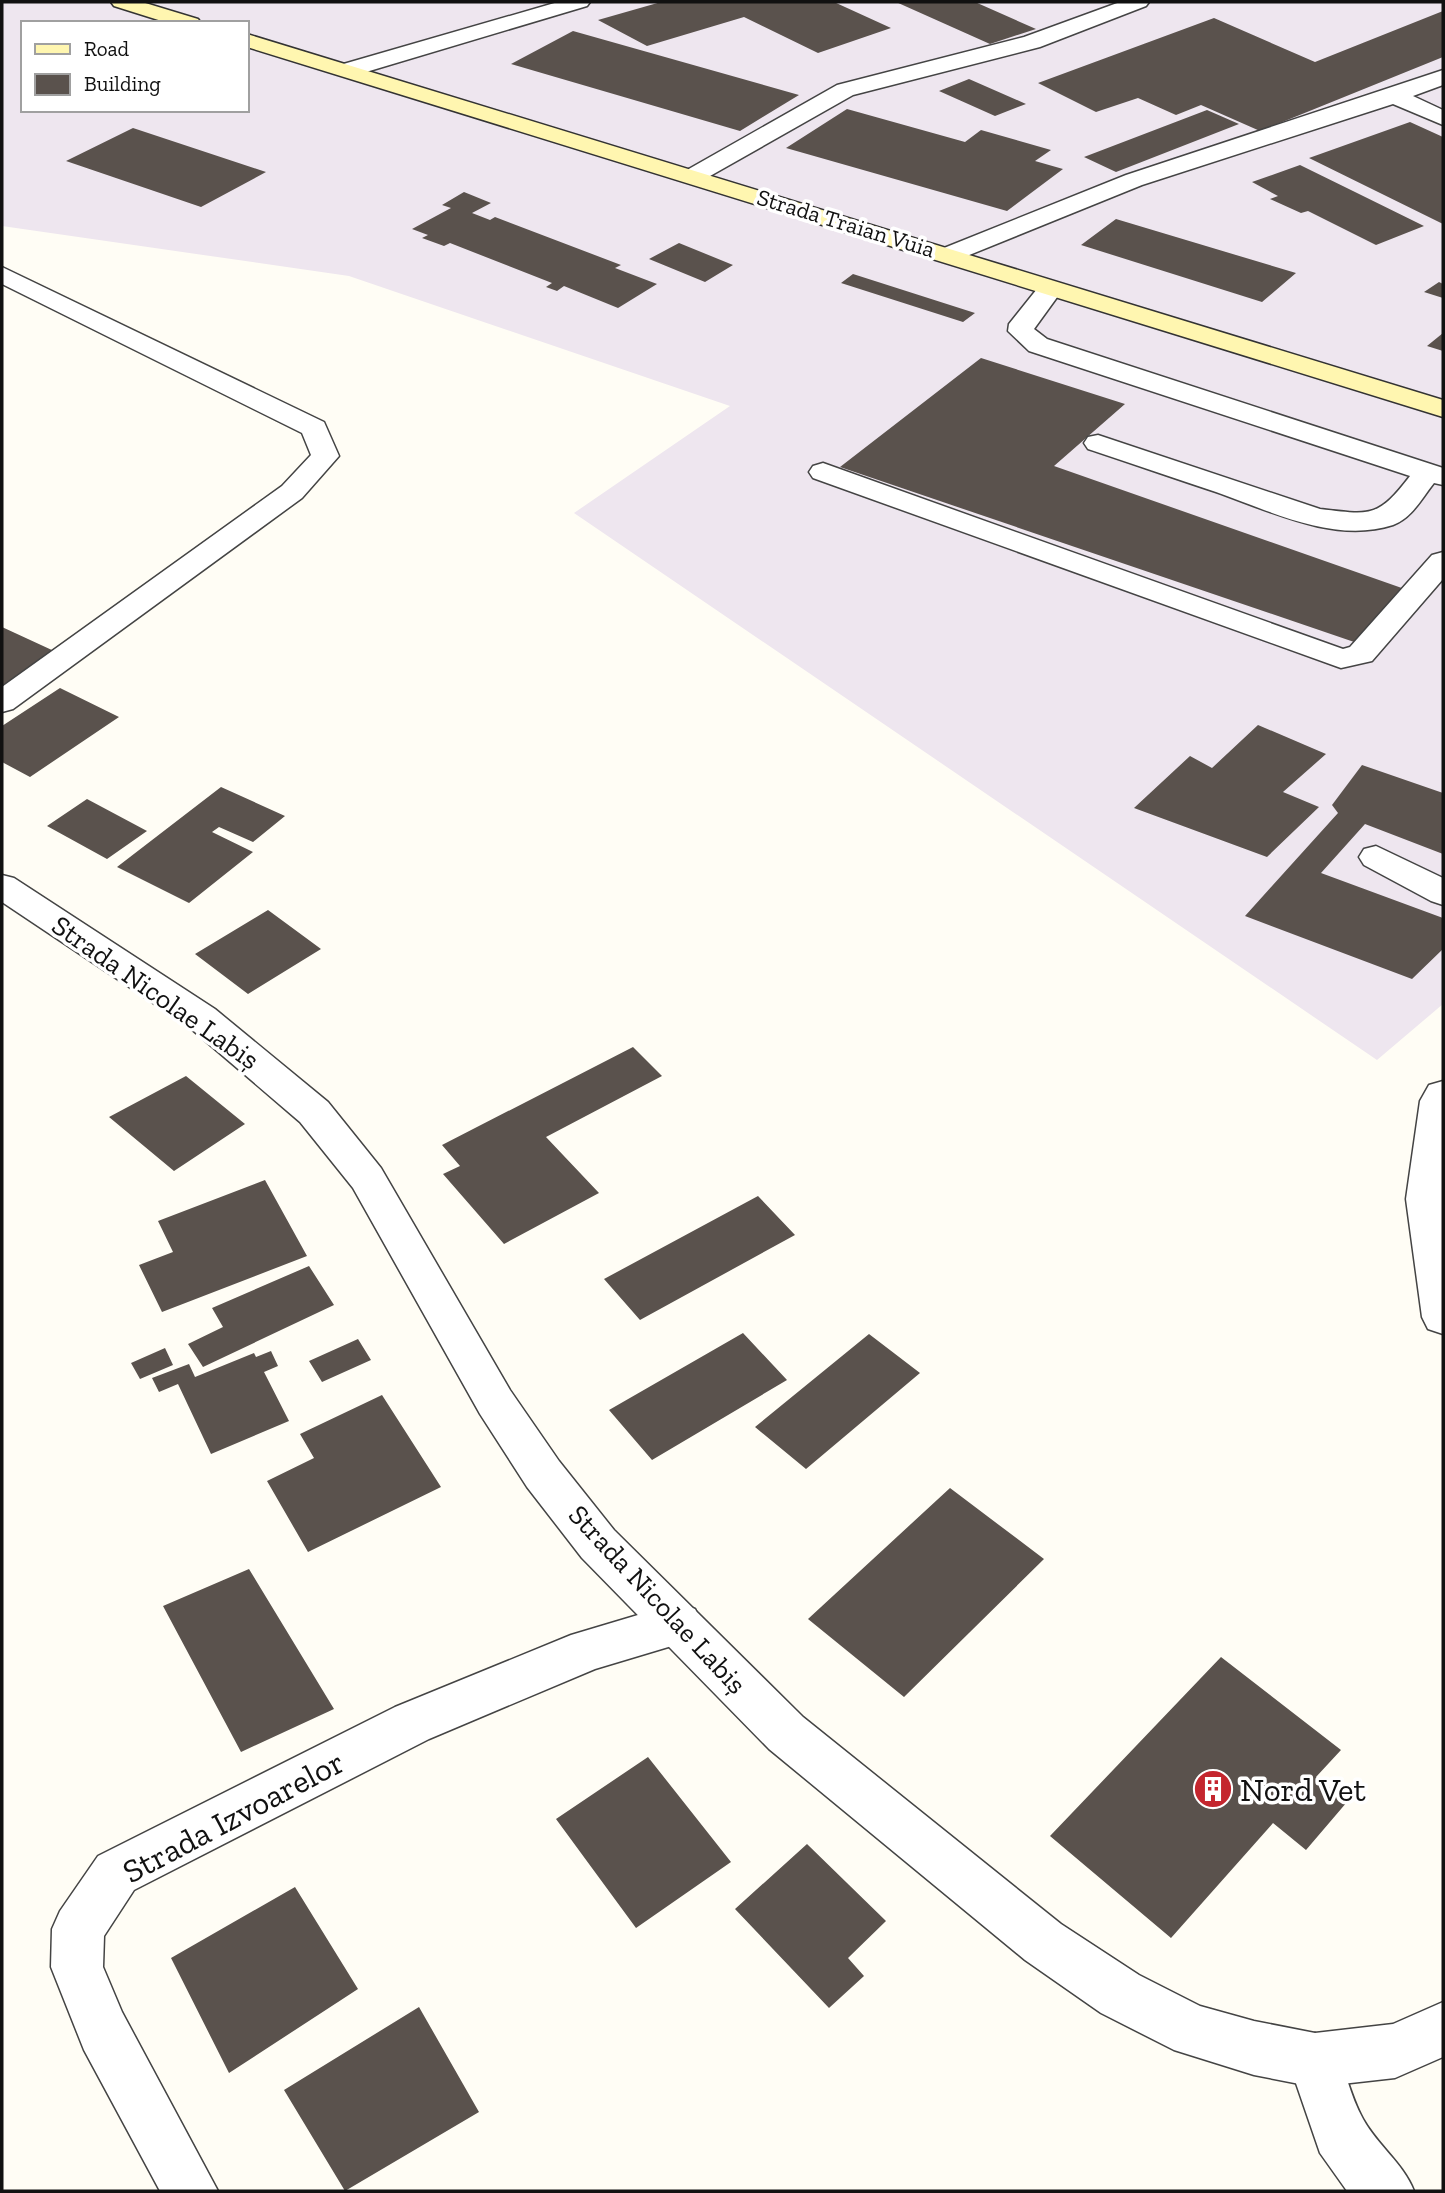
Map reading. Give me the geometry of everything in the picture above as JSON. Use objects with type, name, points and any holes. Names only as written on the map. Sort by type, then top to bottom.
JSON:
[{"type":"main road","points":[[121,2],[184,21]]},
{"type":"main road","name":"Strada Traian Vuia","points":[[248,40],[695,175],[1050,289],[1443,409]]},
{"type":"street","points":[[348,70],[580,2]]},
{"type":"street","points":[[695,175],[845,90],[1032,42],[1139,2]]},
{"type":"street","points":[[948,255],[1134,180],[1394,96],[1443,77]]},
{"type":"street","points":[[1394,96],[1443,118]]},
{"type":"street","points":[[2,274],[314,428],[325,456],[292,492],[2,702]]},
{"type":"street","points":[[1050,289],[1022,324],[1021,331],[1027,339],[1038,345],[1435,474],[1392,514],[1375,519],[1341,520],[1316,517],[1098,443]]},
{"type":"street","points":[[823,472],[1341,659],[1361,654],[1443,561]]},
{"type":"street","points":[[1376,858],[1443,893]]},
{"type":"street","name":"Strada Nicolae Labiș","points":[[2,886],[202,1018],[251,1056],[314,1112],[367,1178],[495,1402],[543,1474],[597,1544],[786,1733],[1043,1942],[1119,1994],[1193,2031],[1315,2060],[1395,2051],[1443,2029]]},
{"type":"street","points":[[1443,1095],[1439,1101],[1426,1199],[1443,1317]]},
{"type":"street","name":"Strada Izvoarelor","points":[[190,2191],[103,2031],[76,1967],[78,1929],[116,1873],[412,1723],[588,1650],[678,1624]]},
{"type":"street","points":[[1315,2060],[1340,2133],[1362,2166],[1386,2191]]},
{"type":"shaded area","points":[[2,2],[1443,2],[1443,1004],[1377,1060],[574,513],[730,406],[349,276],[2,226]]},
{"type":"building","points":[[661,2],[834,2],[891,28],[818,53],[744,17],[647,46],[598,20]]},
{"type":"building","points":[[896,2],[975,2],[1036,29],[990,44]]},
{"type":"building","points":[[1443,11],[1443,57],[1260,131],[1201,105],[1176,115],[1138,98],[1096,112],[1038,83],[1214,18],[1315,62]]},
{"type":"building","points":[[573,31],[799,95],[740,131],[511,64]]},
{"type":"building","points":[[969,79],[1026,104],[995,116],[939,91]]},
{"type":"building","points":[[847,109],[965,142],[981,130],[1051,150],[1035,161],[1063,169],[1007,211],[786,148]]},
{"type":"building","points":[[1207,110],[1239,124],[1116,172],[1084,157]]},
{"type":"building","points":[[1410,122],[1443,137],[1443,224],[1309,158]]},
{"type":"building","points":[[133,128],[266,172],[201,207],[66,161]]},
{"type":"building","points":[[1300,165],[1424,226],[1376,245],[1308,211],[1301,213],[1270,199],[1278,196],[1252,182]]},
{"type":"building","points":[[464,192],[491,203],[472,213],[490,220],[495,217],[621,265],[615,268],[657,284],[618,308],[564,286],[557,291],[546,287],[552,283],[450,243],[444,246],[422,238],[428,235],[412,229],[451,208],[442,205]]},
{"type":"building","points":[[1116,219],[1296,273],[1262,302],[1081,245]]},
{"type":"building","points":[[679,243],[733,265],[705,282],[649,259]]},
{"type":"building","points":[[853,274],[975,313],[963,322],[841,283]]},
{"type":"building","points":[[1439,282],[1443,284],[1443,298],[1424,292]]},
{"type":"building","points":[[1443,333],[1443,351],[1427,346]]},
{"type":"building","points":[[981,358],[1125,404],[1054,466],[1416,593],[1360,644],[840,467]]},
{"type":"building","points":[[2,627],[54,651],[2,686]]},
{"type":"building","points":[[60,688],[119,717],[30,777],[2,762],[2,726]]},
{"type":"building","points":[[1258,725],[1326,754],[1283,792],[1319,807],[1267,857],[1134,808],[1190,756],[1212,768]]},
{"type":"building","points":[[1362,765],[1443,793],[1443,854],[1365,824],[1321,873],[1443,918],[1443,949],[1412,979],[1245,916],[1338,813],[1332,805]]},
{"type":"building","points":[[221,787],[285,816],[253,842],[219,827],[212,832],[253,852],[189,903],[117,867]]},
{"type":"building","points":[[87,799],[147,831],[107,859],[47,826]]},
{"type":"building","points":[[268,910],[321,949],[248,994],[195,954]]},
{"type":"building","points":[[633,1047],[662,1076],[546,1137],[599,1193],[504,1244],[443,1174],[460,1166],[442,1145]]},
{"type":"building","points":[[186,1076],[245,1124],[174,1171],[109,1117]]},
{"type":"building","points":[[265,1180],[307,1256],[162,1312],[139,1265],[173,1252],[158,1221]]},
{"type":"building","points":[[758,1196],[795,1235],[640,1320],[604,1279]]},
{"type":"building","points":[[309,1266],[334,1305],[203,1367],[188,1344],[223,1327],[212,1308]]},
{"type":"building","points":[[743,1333],[787,1380],[652,1460],[609,1410]]},
{"type":"building","points":[[869,1334],[920,1373],[806,1469],[755,1427]]},
{"type":"building","points":[[358,1339],[371,1360],[322,1382],[309,1361]]},
{"type":"building","points":[[165,1348],[173,1365],[140,1379],[131,1363]]},
{"type":"building","points":[[271,1351],[278,1366],[264,1372],[289,1421],[211,1454],[178,1384],[159,1392],[152,1378],[189,1364],[195,1377],[254,1353],[256,1357]]},
{"type":"building","points":[[382,1395],[441,1487],[308,1552],[267,1481],[314,1458],[300,1434]]},
{"type":"building","points":[[950,1488],[1044,1559],[904,1697],[808,1619]]},
{"type":"building","points":[[249,1569],[334,1709],[241,1752],[163,1606]]},
{"type":"building","name":"Nord Vet","points":[[1221,1657],[1341,1750],[1316,1777],[1347,1802],[1306,1850],[1273,1823],[1171,1938],[1050,1836]]},
{"type":"building","points":[[648,1757],[731,1862],[636,1928],[556,1819]]},
{"type":"building","points":[[807,1844],[886,1921],[848,1958],[864,1976],[829,2008],[735,1909]]},
{"type":"building","points":[[295,1887],[358,1989],[229,2073],[171,1958]]},
{"type":"building","points":[[419,2007],[479,2112],[345,2191],[284,2090]]},
{"type":"place","name":"Nord Vet","points":[[1213,1789]]}]
